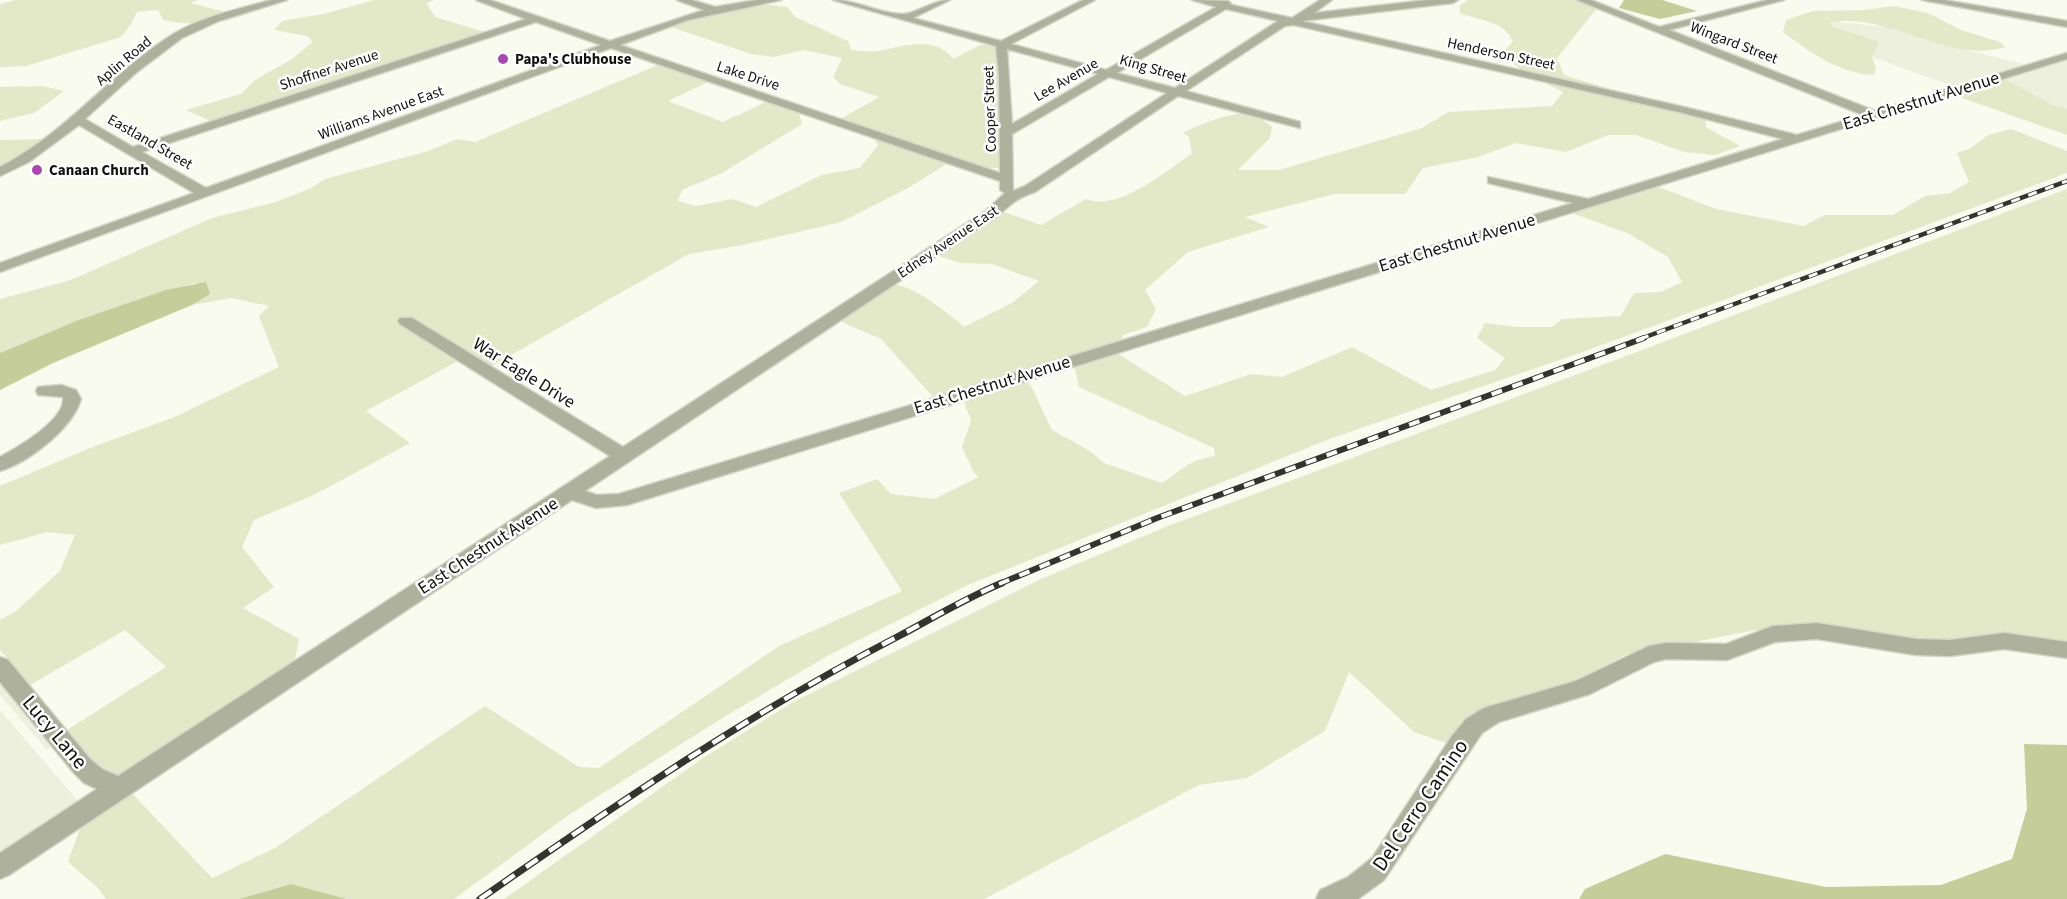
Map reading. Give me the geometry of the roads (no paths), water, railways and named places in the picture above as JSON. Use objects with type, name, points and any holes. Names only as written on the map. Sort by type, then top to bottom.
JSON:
[{"type":"street","name":"Aplin Road","points":[[0,172],[35,154],[181,34],[218,18],[282,0]]},
{"type":"street","name":"Lake Drive","points":[[482,0],[862,132],[1007,178]]},
{"type":"street","points":[[682,0],[714,10]]},
{"type":"street","name":"Williams Avenue East","points":[[0,268],[684,18],[714,10],[776,0]]},
{"type":"street","name":"Cooper Street","points":[[838,0],[1001,45],[1005,75],[1008,197]]},
{"type":"street","points":[[904,18],[945,0]]},
{"type":"street","points":[[1001,45],[1090,0]]},
{"type":"street","name":"Henderson Street","points":[[1197,0],[1297,19],[1798,139]]},
{"type":"street","name":"Lee Avenue","points":[[1006,132],[1234,0]]},
{"type":"street","name":"Edney Avenue East","points":[[570,492],[1000,208],[1008,197],[1030,189],[1282,23],[1297,19],[1327,0]]},
{"type":"street","points":[[1297,19],[1453,0]]},
{"type":"street","name":"Wingard Street","points":[[1582,0],[1875,115]]},
{"type":"street","points":[[1658,30],[1779,0]]},
{"type":"street","points":[[1927,0],[2067,24]]},
{"type":"street","points":[[1965,6],[1989,0]]},
{"type":"street","name":"Shoffner Avenue","points":[[132,151],[536,19]]},
{"type":"street","name":"King Street","points":[[1001,45],[1296,125]]},
{"type":"street","name":"East Chestnut Avenue","points":[[0,867],[570,492],[596,502],[620,500],[2067,56]]},
{"type":"street","name":"Eastland Street","points":[[77,119],[206,194]]},
{"type":"street","points":[[1493,180],[1589,202]]},
{"type":"street","name":"War Eagle Drive","points":[[406,321],[624,456]]},
{"type":"street","points":[[0,465],[39,441],[71,408],[73,398],[70,392],[65,389],[44,391]]},
{"type":"street","name":"Del Cerro Camino","points":[[1329,899],[1355,888],[1369,879],[1381,866],[1460,743],[1474,726],[1492,715],[1582,688],[1649,655],[1666,651],[1726,652],[1773,634],[1817,631],[1916,647],[1950,648],[2004,641],[2067,650]]},
{"type":"street","name":"Lucy Lane","points":[[0,666],[82,766],[93,776],[119,788]]},
{"type":"railway","points":[[1640,339],[2067,181]]},
{"type":"railway","points":[[999,584],[1157,518],[1644,338]]},
{"type":"railway","points":[[480,899],[581,829],[736,729],[842,666],[1002,583]]},
{"type":"place","name":"Papa's Clubhouse","points":[[503,59]]},
{"type":"place","name":"Canaan Church","points":[[37,170]]}]
